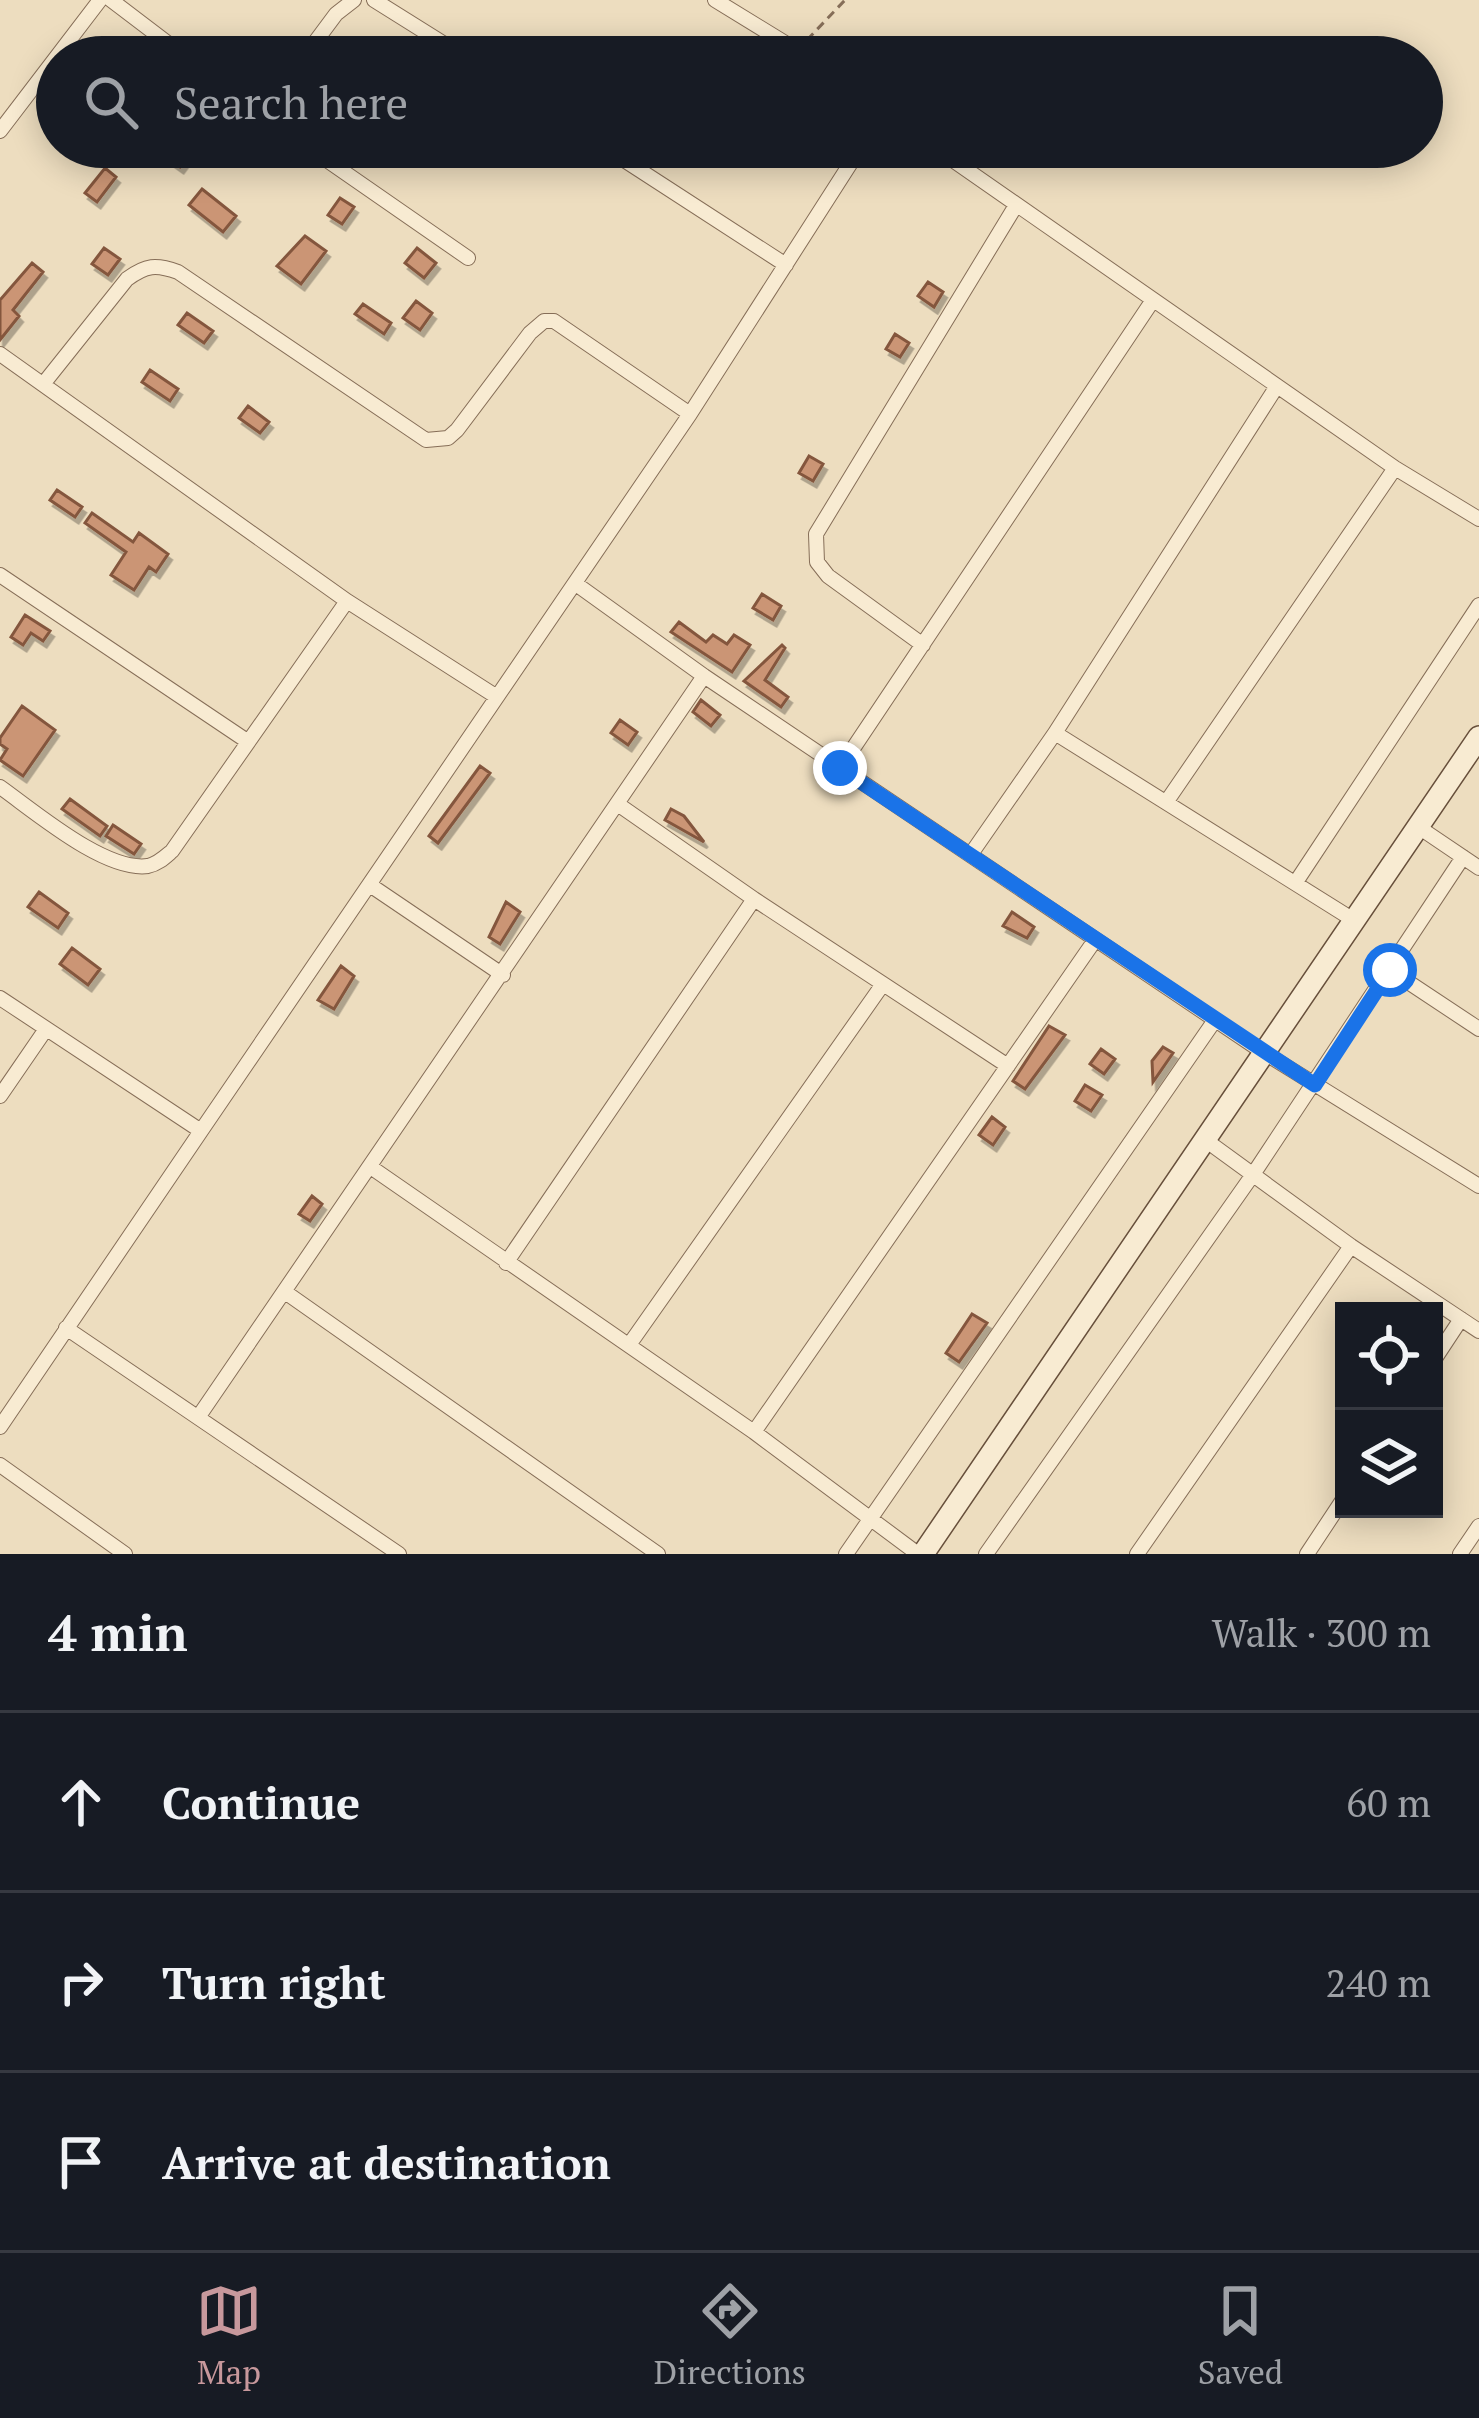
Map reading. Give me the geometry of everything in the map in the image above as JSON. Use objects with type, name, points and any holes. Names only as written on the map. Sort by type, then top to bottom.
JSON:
[{"type":"street","points":[[73,36],[100,0]]},
{"type":"street","points":[[111,0],[158,36]]},
{"type":"street","points":[[320,36],[354,0]]},
{"type":"street","points":[[374,0],[431,36]]},
{"type":"street","points":[[716,0],[774,36]]},
{"type":"street","points":[[0,131],[36,84]]},
{"type":"street","points":[[339,168],[468,257]]},
{"type":"street","points":[[636,168],[786,265]]},
{"type":"street","points":[[0,1427],[576,584],[848,168]]},
{"type":"street","points":[[962,168],[1395,468],[1479,519]]},
{"type":"street","points":[[923,645],[828,576],[817,562],[816,534],[1015,207]]},
{"type":"street","points":[[44,383],[119,288],[143,267],[159,266],[178,272],[426,440],[448,438],[457,430],[544,321],[554,322],[690,414]]},
{"type":"street","points":[[840,768],[1153,300]]},
{"type":"street","points":[[0,354],[347,602],[497,697]]},
{"type":"street","points":[[971,854],[1055,733],[1277,386]]},
{"type":"street","points":[[1167,801],[1395,468]]},
{"type":"street","points":[[0,575],[247,740]]},
{"type":"street","points":[[576,584],[1095,940],[1263,1052],[1479,1186]]},
{"type":"street","points":[[0,787],[105,856],[147,866],[172,851],[347,602]]},
{"type":"street","points":[[1296,882],[1479,605]]},
{"type":"street","points":[[200,1416],[704,676]]},
{"type":"street","points":[[1055,733],[1352,919]]},
{"type":"street","points":[[372,1168],[754,1432],[921,1554],[1479,737]]},
{"type":"street","points":[[619,805],[1008,1066]]},
{"type":"street","points":[[1417,826],[1479,868]]},
{"type":"street","points":[[986,1554],[1315,1085],[1463,857]]},
{"type":"street","points":[[370,885],[502,975]]},
{"type":"street","points":[[506,1263],[754,899]]},
{"type":"street","points":[[754,1432],[1095,940]]},
{"type":"street","points":[[1390,970],[1479,1029]]},
{"type":"street","points":[[629,1345],[884,984]]},
{"type":"street","points":[[0,998],[201,1131]]},
{"type":"street","points":[[846,1554],[1214,1019]]},
{"type":"street","points":[[0,1096],[46,1029]]},
{"type":"street","points":[[1204,1139],[1351,1246],[1479,1330]]},
{"type":"street","points":[[1137,1554],[1351,1246]]},
{"type":"street","points":[[286,1292],[658,1554]]},
{"type":"street","points":[[1443,1346],[1461,1319]]},
{"type":"street","points":[[66,1328],[399,1554]]},
{"type":"street","points":[[0,1466],[116,1552]]},
{"type":"street","points":[[1307,1554],[1335,1512]]},
{"type":"street","points":[[1460,1554],[1479,1526]]},
{"type":"path","points":[[817,36],[845,0]]},
{"type":"building","points":[[105,168],[116,177],[97,202],[85,193]]},
{"type":"building","points":[[202,189],[236,216],[223,232],[189,205]]},
{"type":"building","points":[[340,198],[354,207],[342,224],[328,215]]},
{"type":"building","points":[[305,236],[326,251],[301,284],[277,266]]},
{"type":"building","points":[[104,248],[120,259],[108,275],[92,264]]},
{"type":"building","points":[[417,248],[436,263],[424,278],[405,263]]},
{"type":"building","points":[[32,263],[43,272],[13,310],[19,316],[0,340],[0,300]]},
{"type":"building","points":[[928,282],[943,292],[934,307],[918,296]]},
{"type":"building","points":[[416,301],[432,313],[420,330],[403,318]]},
{"type":"building","points":[[363,304],[391,323],[384,334],[355,314]]},
{"type":"building","points":[[187,313],[213,331],[204,343],[178,325]]},
{"type":"building","points":[[895,334],[909,343],[900,357],[886,349]]},
{"type":"building","points":[[150,370],[178,389],[170,401],[142,382]]},
{"type":"building","points":[[248,406],[269,422],[260,433],[239,418]]},
{"type":"building","points":[[809,456],[823,464],[813,481],[799,473]]},
{"type":"building","points":[[57,490],[82,507],[75,517],[50,500]]},
{"type":"building","points":[[92,513],[133,542],[139,533],[168,554],[156,572],[149,567],[134,590],[111,575],[126,552],[85,523]]},
{"type":"building","points":[[762,594],[781,606],[773,620],[753,608]]},
{"type":"building","points":[[25,615],[50,631],[43,641],[31,633],[23,645],[11,637]]},
{"type":"building","points":[[679,622],[706,642],[713,635],[727,644],[734,635],[750,645],[732,672],[671,632]]},
{"type":"building","points":[[782,645],[785,648],[765,680],[788,697],[781,707],[744,681]]},
{"type":"building","points":[[701,700],[720,715],[711,726],[693,712]]},
{"type":"building","points":[[22,706],[55,730],[23,776],[0,760],[7,749],[0,738]]},
{"type":"building","points":[[620,720],[637,732],[628,745],[611,733]]},
{"type":"building","points":[[480,766],[490,773],[438,843],[429,836]]},
{"type":"building","points":[[70,799],[107,826],[100,836],[62,809]]},
{"type":"building","points":[[671,809],[684,816],[704,842],[665,820]]},
{"type":"building","points":[[113,825],[141,844],[134,854],[106,836]]},
{"type":"building","points":[[39,892],[68,913],[58,928],[28,907]]},
{"type":"building","points":[[506,902],[520,912],[500,944],[489,937]]},
{"type":"building","points":[[1012,912],[1034,927],[1027,938],[1003,926]]},
{"type":"building","points":[[72,948],[100,969],[88,985],[60,964]]},
{"type":"building","points":[[341,966],[354,976],[334,1009],[318,1000]]},
{"type":"building","points":[[1049,1026],[1065,1035],[1025,1089],[1013,1081]]},
{"type":"building","points":[[1163,1047],[1173,1053],[1153,1082],[1152,1061]]},
{"type":"building","points":[[1101,1049],[1115,1059],[1104,1074],[1090,1064]]},
{"type":"building","points":[[1085,1085],[1102,1095],[1091,1111],[1075,1101]]},
{"type":"building","points":[[992,1117],[1005,1127],[993,1145],[979,1135]]},
{"type":"building","points":[[312,1196],[322,1204],[310,1221],[299,1214]]},
{"type":"building","points":[[972,1314],[987,1323],[959,1362],[946,1353]]},
{"type":"route","points":[[840,768],[1315,1085],[1390,970]]}]
